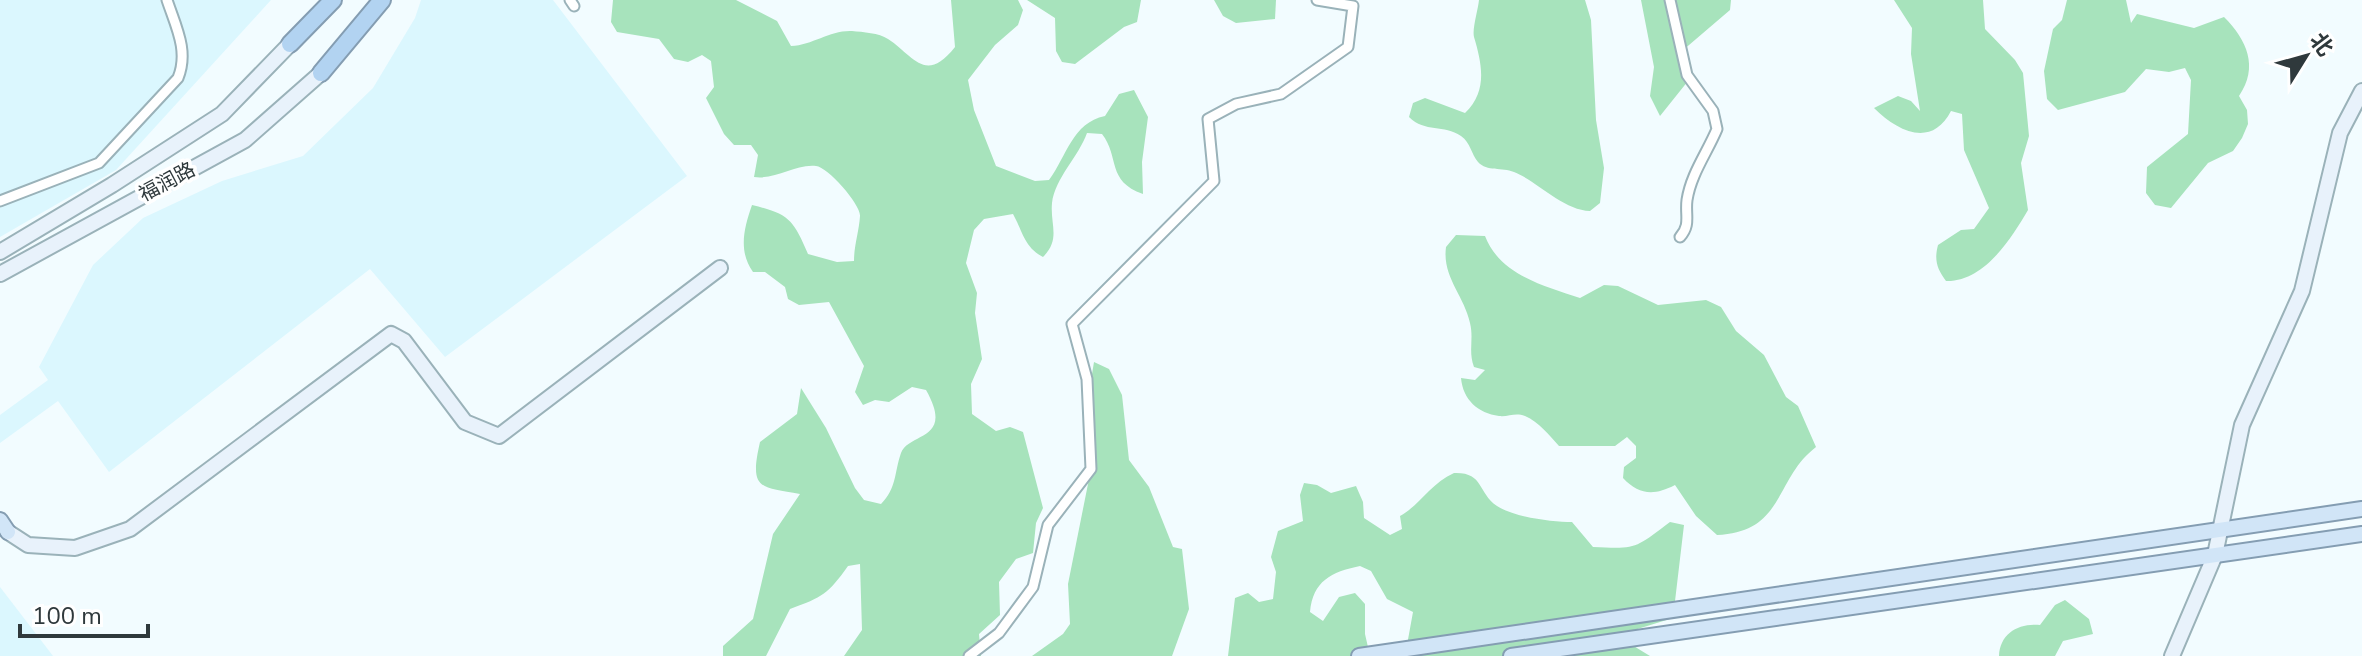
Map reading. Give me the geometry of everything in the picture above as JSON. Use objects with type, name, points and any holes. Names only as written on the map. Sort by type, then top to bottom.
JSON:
[{"type":"highway","points":[[290,44],[333,0]]},
{"type":"highway","points":[[321,73],[382,0]]},
{"type":"main road","points":[[1359,656],[2362,509]]},
{"type":"main road","points":[[1511,656],[2362,534]]},
{"type":"street","points":[[0,201],[99,163],[178,78],[184,63],[182,45],[167,0]]},
{"type":"street","points":[[969,656],[999,633],[1033,587],[1048,525],[1091,469],[1087,379],[1072,324],[1214,181],[1208,119],[1236,104],[1281,94],[1348,47],[1353,6],[1317,0]]},
{"type":"street","points":[[1670,0],[1687,75],[1710,105],[1717,129],[1700,160],[1687,201],[1687,226],[1680,237]]},
{"type":"street","name":"福润路","points":[[0,252],[222,114],[290,44]]},
{"type":"street","name":"福润路","points":[[0,274],[245,140],[321,73]]},
{"type":"street","points":[[2172,656],[2215,555],[2242,425],[2302,291],[2340,133],[2362,91]]},
{"type":"street","points":[[3,530],[28,545],[75,548],[130,529],[391,334],[404,341],[465,422],[499,436],[720,268]]},
{"type":"shaded area","points":[[0,0],[271,0],[116,170],[0,237]]},
{"type":"shaded area","points":[[421,0],[553,0],[687,176],[445,357],[370,269],[109,472],[58,401],[0,443],[0,415],[48,380],[39,367],[93,265],[143,218],[222,181],[303,156],[373,88],[415,18]]},
{"type":"shaded area","points":[[0,587],[53,656],[0,656]]},
{"type":"green space","points":[[613,0],[736,0],[777,21],[791,46],[844,31],[866,32],[884,37],[912,59],[927,65],[945,58],[955,47],[951,0],[1018,0],[1023,10],[1018,25],[995,45],[968,80],[974,110],[996,166],[1035,181],[1049,180],[1078,133],[1094,120],[1105,116],[1119,94],[1134,90],[1148,117],[1142,162],[1143,194],[1131,189],[1119,175],[1102,134],[1087,133],[1054,194],[1052,244],[1043,257],[1028,244],[1013,214],[984,219],[974,230],[966,263],[977,293],[975,313],[982,359],[971,384],[972,414],[996,431],[1010,427],[1023,432],[1043,508],[1036,523],[1033,553],[1016,559],[999,582],[1000,615],[979,634],[981,656],[844,656],[862,630],[860,564],[848,566],[824,594],[790,609],[766,656],[723,656],[723,646],[753,619],[773,534],[800,494],[767,487],[757,478],[756,469],[760,442],[797,414],[801,388],[826,428],[855,488],[864,500],[881,504],[893,486],[901,453],[933,427],[934,406],[926,390],[912,387],[889,402],[875,400],[863,405],[855,392],[864,366],[829,302],[799,305],[788,299],[785,287],[765,272],[753,272],[748,264],[744,239],[752,205],[788,220],[808,254],[837,262],[854,261],[860,216],[850,196],[835,179],[816,166],[754,177],[758,155],[751,145],[734,145],[724,134],[706,98],[714,87],[711,61],[702,55],[688,62],[674,59],[659,39],[617,32],[611,22]]},
{"type":"green space","points":[[1027,0],[1141,0],[1137,22],[1124,27],[1075,64],[1062,62],[1056,51],[1055,18]]},
{"type":"green space","points":[[1214,0],[1276,0],[1275,19],[1236,23],[1223,16]]},
{"type":"green space","points":[[1479,0],[1585,0],[1591,20],[1596,120],[1604,168],[1600,203],[1590,211],[1560,201],[1514,172],[1482,165],[1467,142],[1455,132],[1421,125],[1409,117],[1413,103],[1425,98],[1465,113],[1472,105],[1481,77],[1474,34]]},
{"type":"green space","points":[[1641,0],[1731,0],[1730,10],[1682,51],[1688,81],[1660,116],[1650,96],[1654,67]]},
{"type":"green space","points":[[1894,0],[1983,0],[1985,29],[2015,60],[2023,73],[2029,136],[2021,163],[2028,210],[1995,257],[1984,267],[1960,279],[1946,281],[1943,277],[1936,260],[1938,245],[1961,230],[1974,229],[1989,208],[1964,150],[1962,114],[1951,111],[1934,130],[1925,133],[1893,124],[1874,108],[1898,96],[1911,101],[1920,111],[1911,54],[1912,28]]},
{"type":"green space","points":[[2067,0],[2126,0],[2131,23],[2137,14],[2194,28],[2224,17],[2244,44],[2248,54],[2248,75],[2239,96],[2247,110],[2248,124],[2242,138],[2233,151],[2208,163],[2171,208],[2155,205],[2146,193],[2147,167],[2188,134],[2191,80],[2185,68],[2169,72],[2146,69],[2125,92],[2058,110],[2047,99],[2044,71],[2053,29],[2062,20]]},
{"type":"green space","points":[[1456,235],[1485,236],[1492,249],[1512,270],[1580,298],[1604,285],[1618,286],[1658,305],[1706,300],[1721,307],[1736,331],[1764,355],[1786,397],[1798,406],[1816,447],[1802,460],[1767,514],[1739,532],[1717,535],[1696,516],[1675,485],[1647,492],[1635,488],[1623,478],[1624,467],[1636,458],[1636,446],[1627,437],[1615,446],[1559,446],[1539,425],[1525,416],[1499,416],[1473,404],[1465,393],[1461,378],[1475,380],[1485,370],[1474,367],[1470,323],[1447,268],[1446,247]]},
{"type":"green space","points":[[1094,362],[1109,369],[1122,395],[1129,460],[1149,487],[1173,547],[1182,549],[1189,609],[1172,656],[1032,656],[1063,634],[1070,624],[1068,584],[1089,479],[1089,392]]},
{"type":"green space","points":[[1454,473],[1476,479],[1491,501],[1504,510],[1533,518],[1572,522],[1593,547],[1627,547],[1649,538],[1670,522],[1684,525],[1673,618],[1631,631],[1632,645],[1650,656],[1405,656],[1413,612],[1387,599],[1371,571],[1360,566],[1340,571],[1319,585],[1310,612],[1323,621],[1339,597],[1355,593],[1365,604],[1365,634],[1370,656],[1228,656],[1235,598],[1248,593],[1259,602],[1273,599],[1276,572],[1271,557],[1278,531],[1303,521],[1300,495],[1304,483],[1317,485],[1331,493],[1356,486],[1363,502],[1364,518],[1390,535],[1402,529],[1400,516]]},
{"type":"green space","points":[[2065,600],[2089,619],[2093,634],[2063,641],[2055,656],[1999,656],[2003,641],[2012,631],[2040,625],[2055,605]]}]
